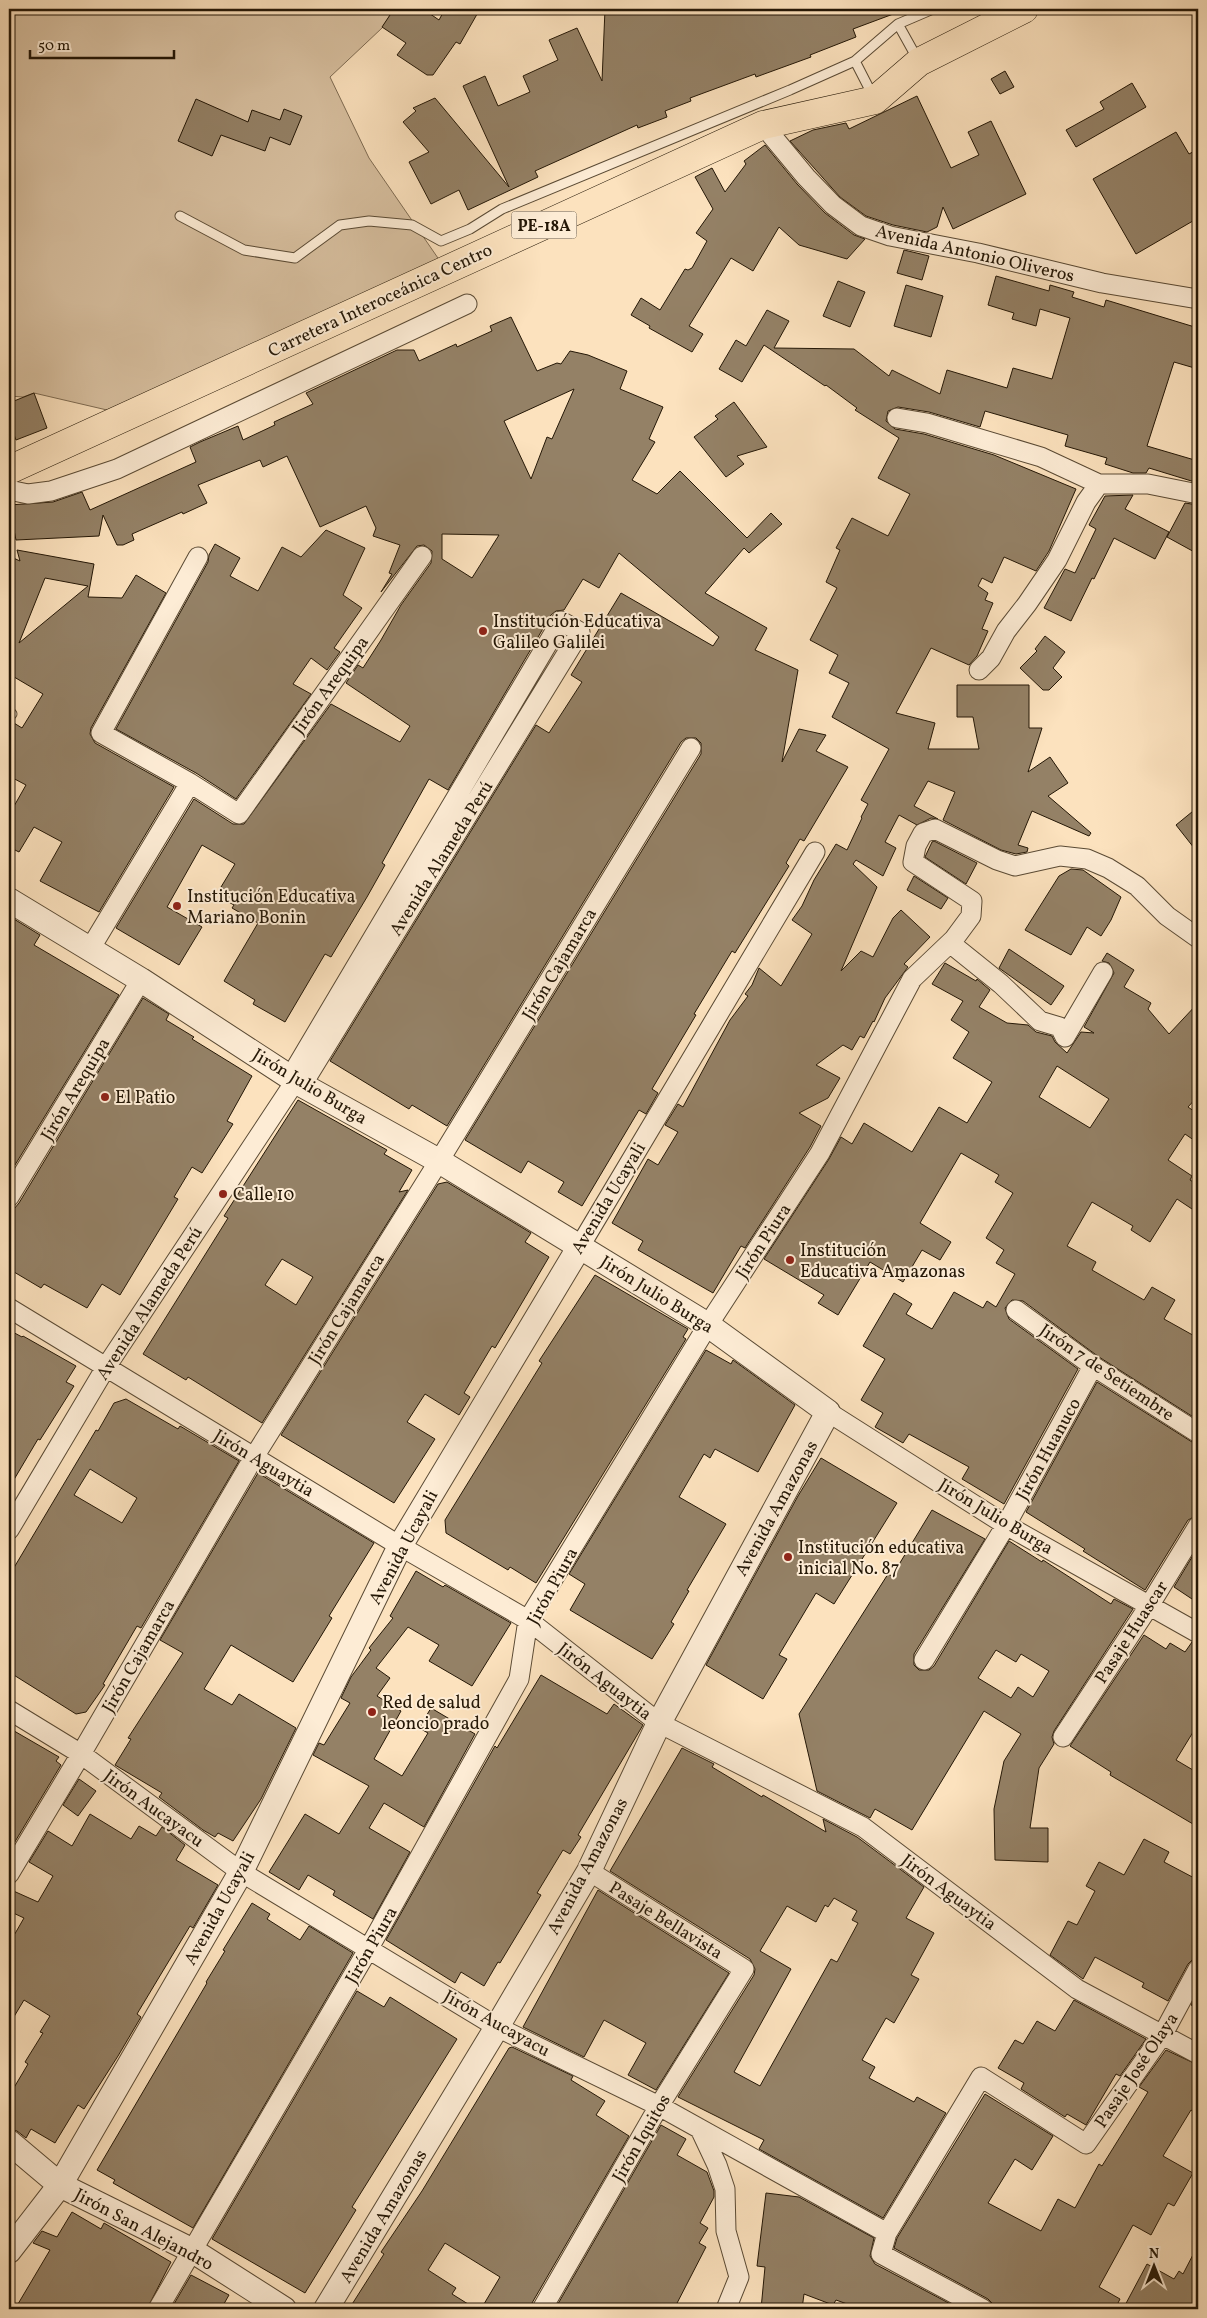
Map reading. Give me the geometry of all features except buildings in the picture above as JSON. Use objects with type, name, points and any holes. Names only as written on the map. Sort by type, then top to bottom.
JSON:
[{"type":"highway","name":"Carretera Interoceánica Centro","points":[[9,470],[763,125],[875,100],[919,62],[1024,9]]},
{"type":"street","name":"Avenida Antonio Oliveros","points":[[763,125],[806,177],[833,205],[861,226],[890,236],[978,253],[1102,283],[1198,299]]},
{"type":"street","points":[[9,490],[28,494],[51,491],[117,469],[467,304]]},
{"type":"street","points":[[897,418],[927,423],[1041,457],[1099,484],[1148,484],[1198,494]]},
{"type":"street","points":[[979,670],[991,658],[1006,631],[1057,560],[1086,502],[1099,484]]},
{"type":"street","name":"Jirón Arequipa","points":[[190,783],[239,814],[422,556]]},
{"type":"street","points":[[90,949],[190,783],[101,733],[198,557]]},
{"type":"street","name":"Avenida Alameda Perú","points":[[9,1530],[106,1367],[296,1080],[580,632],[561,621],[296,1080]]},
{"type":"street","name":"Jirón Cajamarca","points":[[9,1874],[254,1457],[439,1161],[691,748]]},
{"type":"street","name":"Jirón Piura","points":[[158,2309],[369,1948],[519,1679],[528,1620],[708,1325],[820,1153],[912,978],[950,943],[971,916],[972,901],[913,862],[916,846],[923,833],[935,830],[997,860],[1015,866],[1060,856],[1087,859],[1108,868],[1137,886],[1167,916],[1198,938]]},
{"type":"street","name":"Avenida Ucayali","points":[[9,2251],[60,2185],[241,1872],[400,1546],[815,852]]},
{"type":"street","name":"Jirón Julio Burga","points":[[9,900],[141,980],[296,1080],[439,1161],[708,1325],[828,1412],[1006,1525],[1198,1633]]},
{"type":"street","points":[[950,943],[1000,984],[1040,1021],[1060,1027],[1065,1037],[1103,972]]},
{"type":"street","name":"Jirón Arequipa","points":[[9,1197],[141,980]]},
{"type":"street","name":"Jirón Aguaytia","points":[[9,1308],[400,1546],[528,1620],[659,1723],[863,1827],[1077,1989],[1198,2054]]},
{"type":"street","name":"Jirón 7 de Setiembre","points":[[1016,1310],[1093,1366],[1198,1433]]},
{"type":"street","name":"Jirón Huanuco","points":[[924,1660],[1006,1525],[1093,1366]]},
{"type":"street","name":"Avenida Amazonas","points":[[326,2309],[497,2027],[588,1871],[659,1723],[828,1412]]},
{"type":"street","name":"Pasaje Huascar","points":[[1062,1737],[1149,1606],[1198,1526]]},
{"type":"street","name":"Jirón Aucayacu","points":[[9,1710],[81,1754],[241,1872],[497,2027],[659,2106],[887,2233]]},
{"type":"street","name":"Pasaje Bellavista","points":[[588,1871],[744,1968]]},
{"type":"street","name":"Jirón Iquitos","points":[[542,2309],[659,2106],[744,1968]]},
{"type":"street","name":"Pasaje José Olaya","points":[[887,2233],[981,2078],[1086,2144],[1163,2034],[1198,1969]]},
{"type":"street","points":[[700,2129],[717,2165],[725,2189],[726,2231],[738,2277],[726,2309]]},
{"type":"street","name":"Jirón San Alejandro","points":[[9,2142],[60,2185],[193,2251],[284,2309]]},
{"type":"street","points":[[887,2233],[881,2254],[983,2309]]},
{"type":"lane","points":[[180,216],[244,250],[295,258],[340,226],[369,221],[412,226],[441,241],[470,229],[502,209],[790,90],[855,61],[898,24],[933,9]]},
{"type":"lane","points":[[898,24],[919,62]]},
{"type":"lane","points":[[855,61],[875,100]]},
{"type":"shaded area","points":[[9,9],[394,9],[382,28],[330,77],[369,158],[440,261],[107,410],[34,393],[23,397],[9,396]]},
{"type":"place","name":"Institución Educativa Galileo Galilei","points":[[483,631]]},
{"type":"place","name":"Institución Educativa Mariano Bonin","points":[[177,906]]},
{"type":"place","name":"El Patio","points":[[105,1097]]},
{"type":"place","name":"Calle 10","points":[[223,1194]]},
{"type":"place","name":"Institución Educativa Amazonas","points":[[790,1260]]},
{"type":"place","name":"Institución educativa inicial No. 87","points":[[788,1557]]},
{"type":"place","name":"Red de salud leoncio prado","points":[[372,1712]]}]
